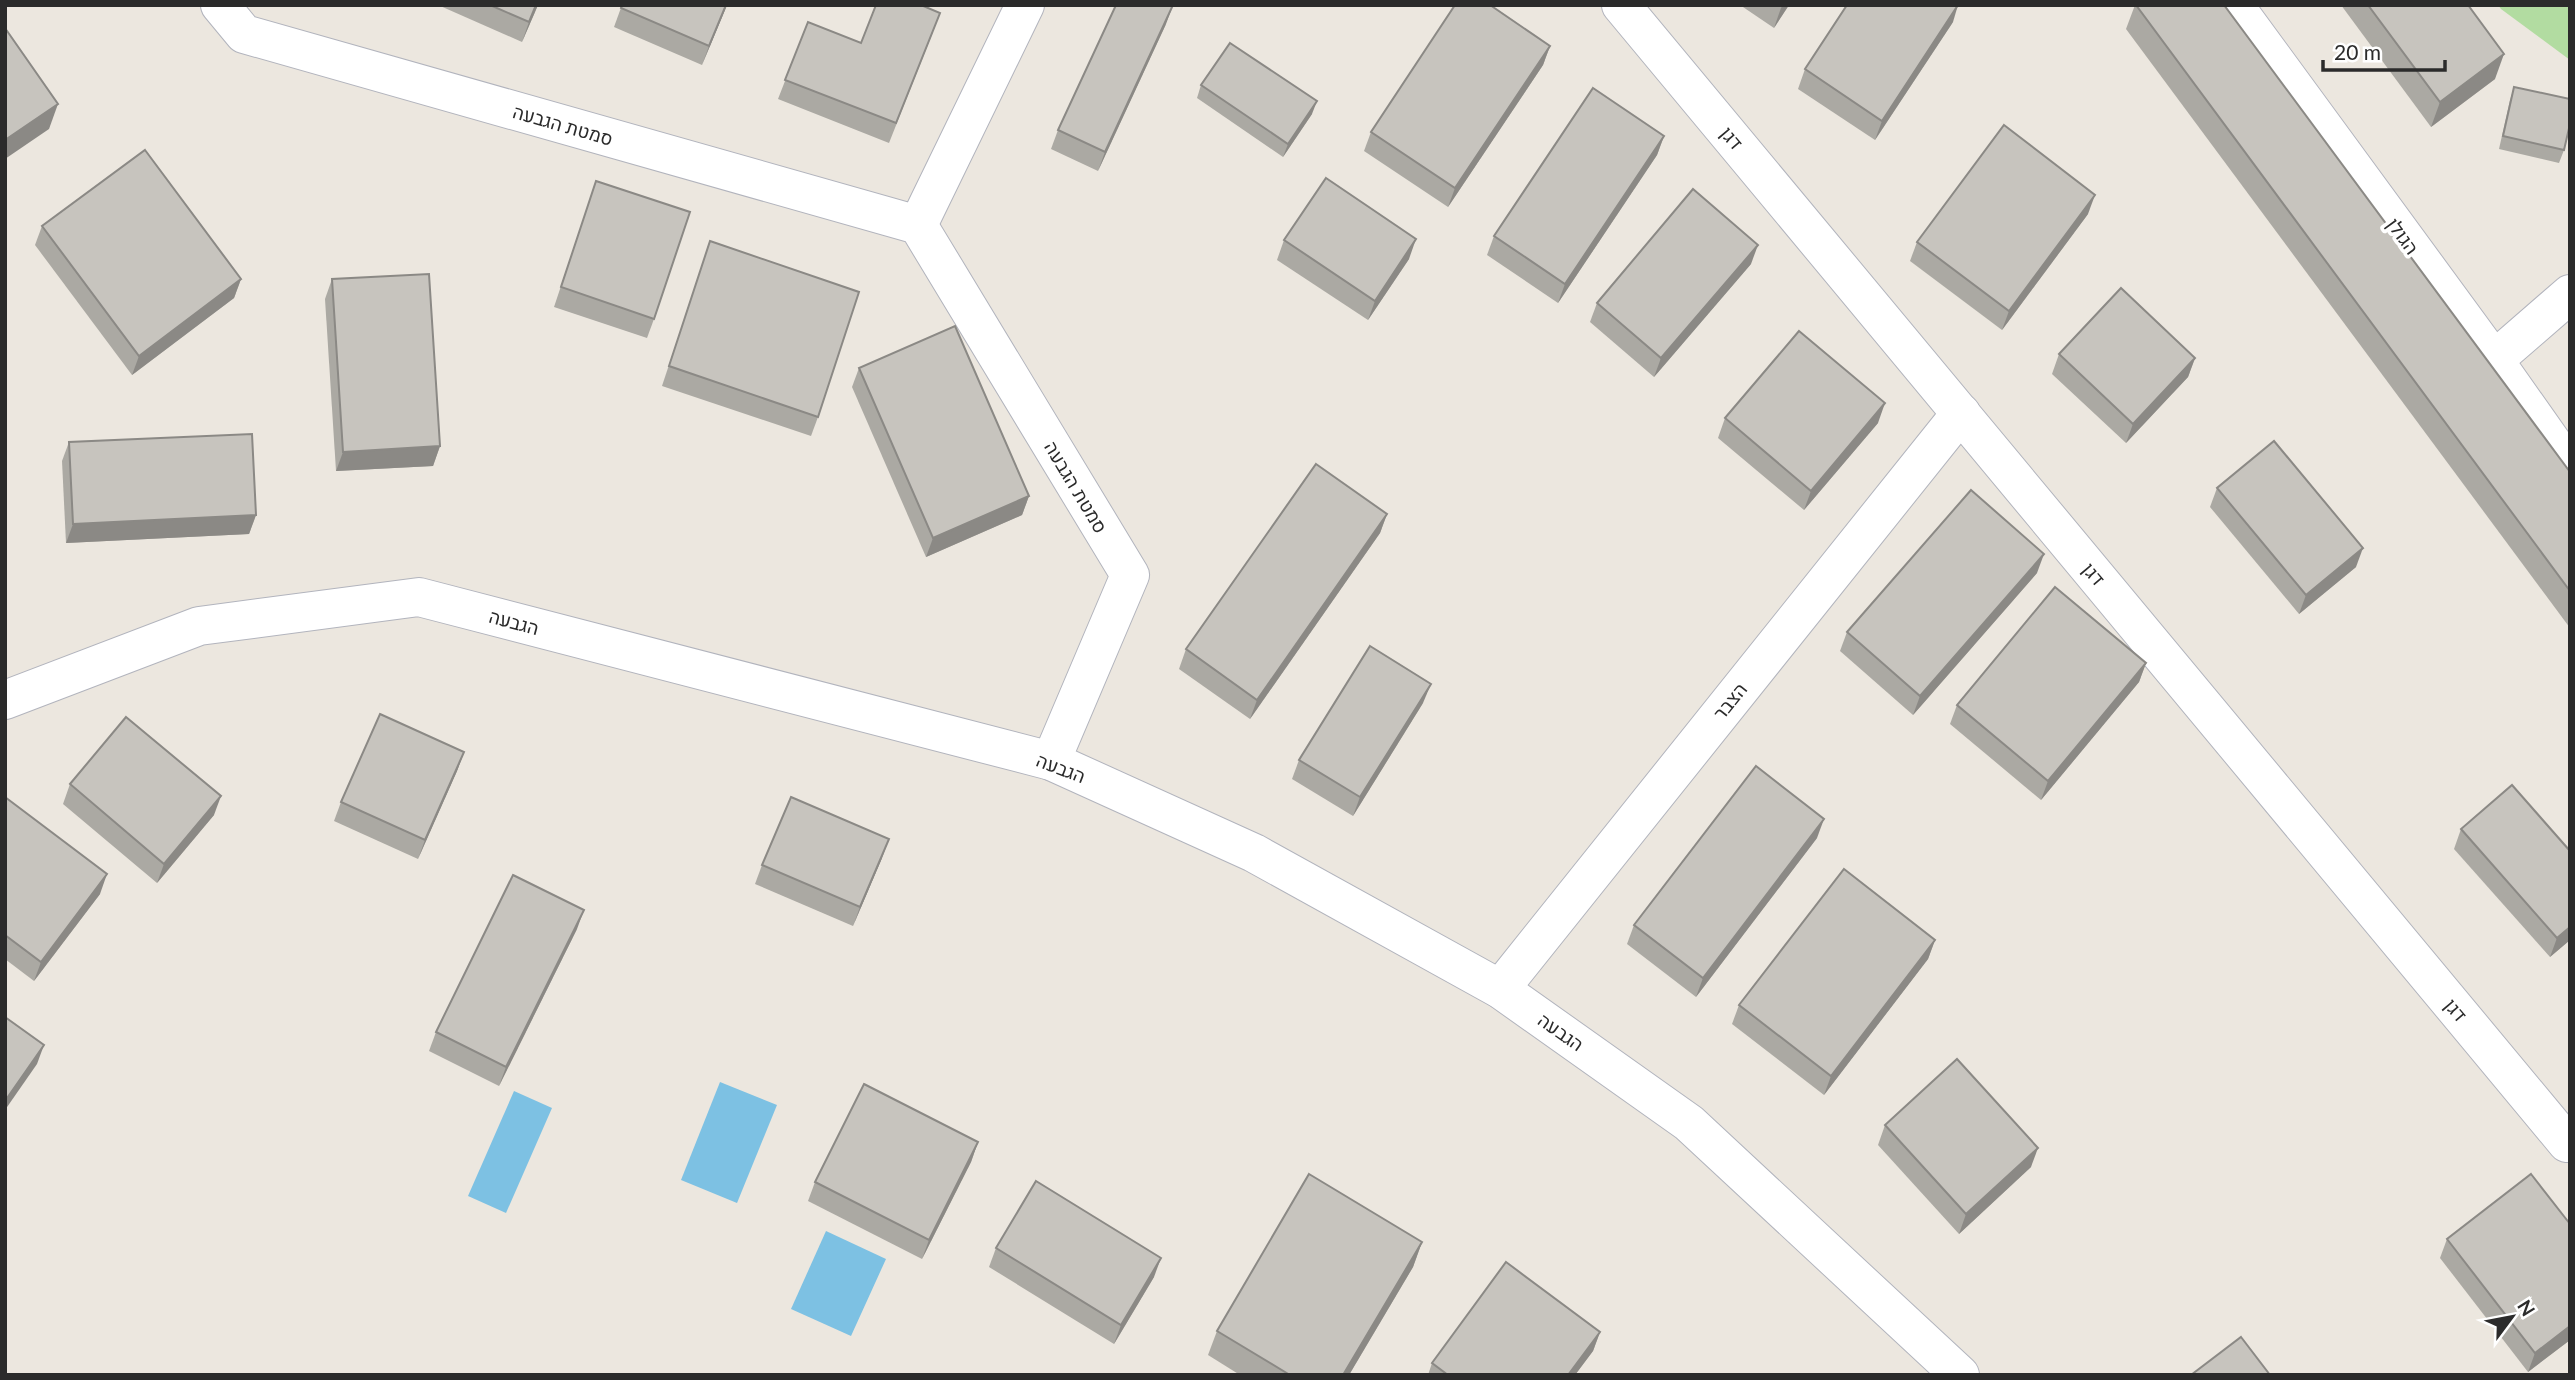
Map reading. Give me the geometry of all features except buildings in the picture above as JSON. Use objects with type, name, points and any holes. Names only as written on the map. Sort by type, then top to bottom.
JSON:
[{"type":"street","name":"סמטת הגבעה","points":[[220,5],[244,34],[918,225],[1130,575],[1051,761]]},
{"type":"street","points":[[918,225],[1025,5]]},
{"type":"street","name":"דגן","points":[[1621,5],[2567,1143]]},
{"type":"street","name":"הגולן","points":[[2234,5],[2570,468]]},
{"type":"street","points":[[2494,360],[2570,294]]},
{"type":"street","name":"הצבר","points":[[1500,989],[1961,413]]},
{"type":"street","name":"הגבעה","points":[[5,700],[199,626],[419,597],[1051,761],[1254,853],[1500,989],[1689,1123],[1960,1375]]},
{"type":"green space","points":[[2498,5],[2570,5],[2570,60],[2501,9]]},
{"type":"water","points":[[720,1082],[777,1105],[737,1203],[681,1180]]},
{"type":"water","points":[[514,1091],[552,1108],[506,1213],[468,1196]]},
{"type":"water","points":[[826,1231],[886,1259],[851,1336],[791,1309]]}]
